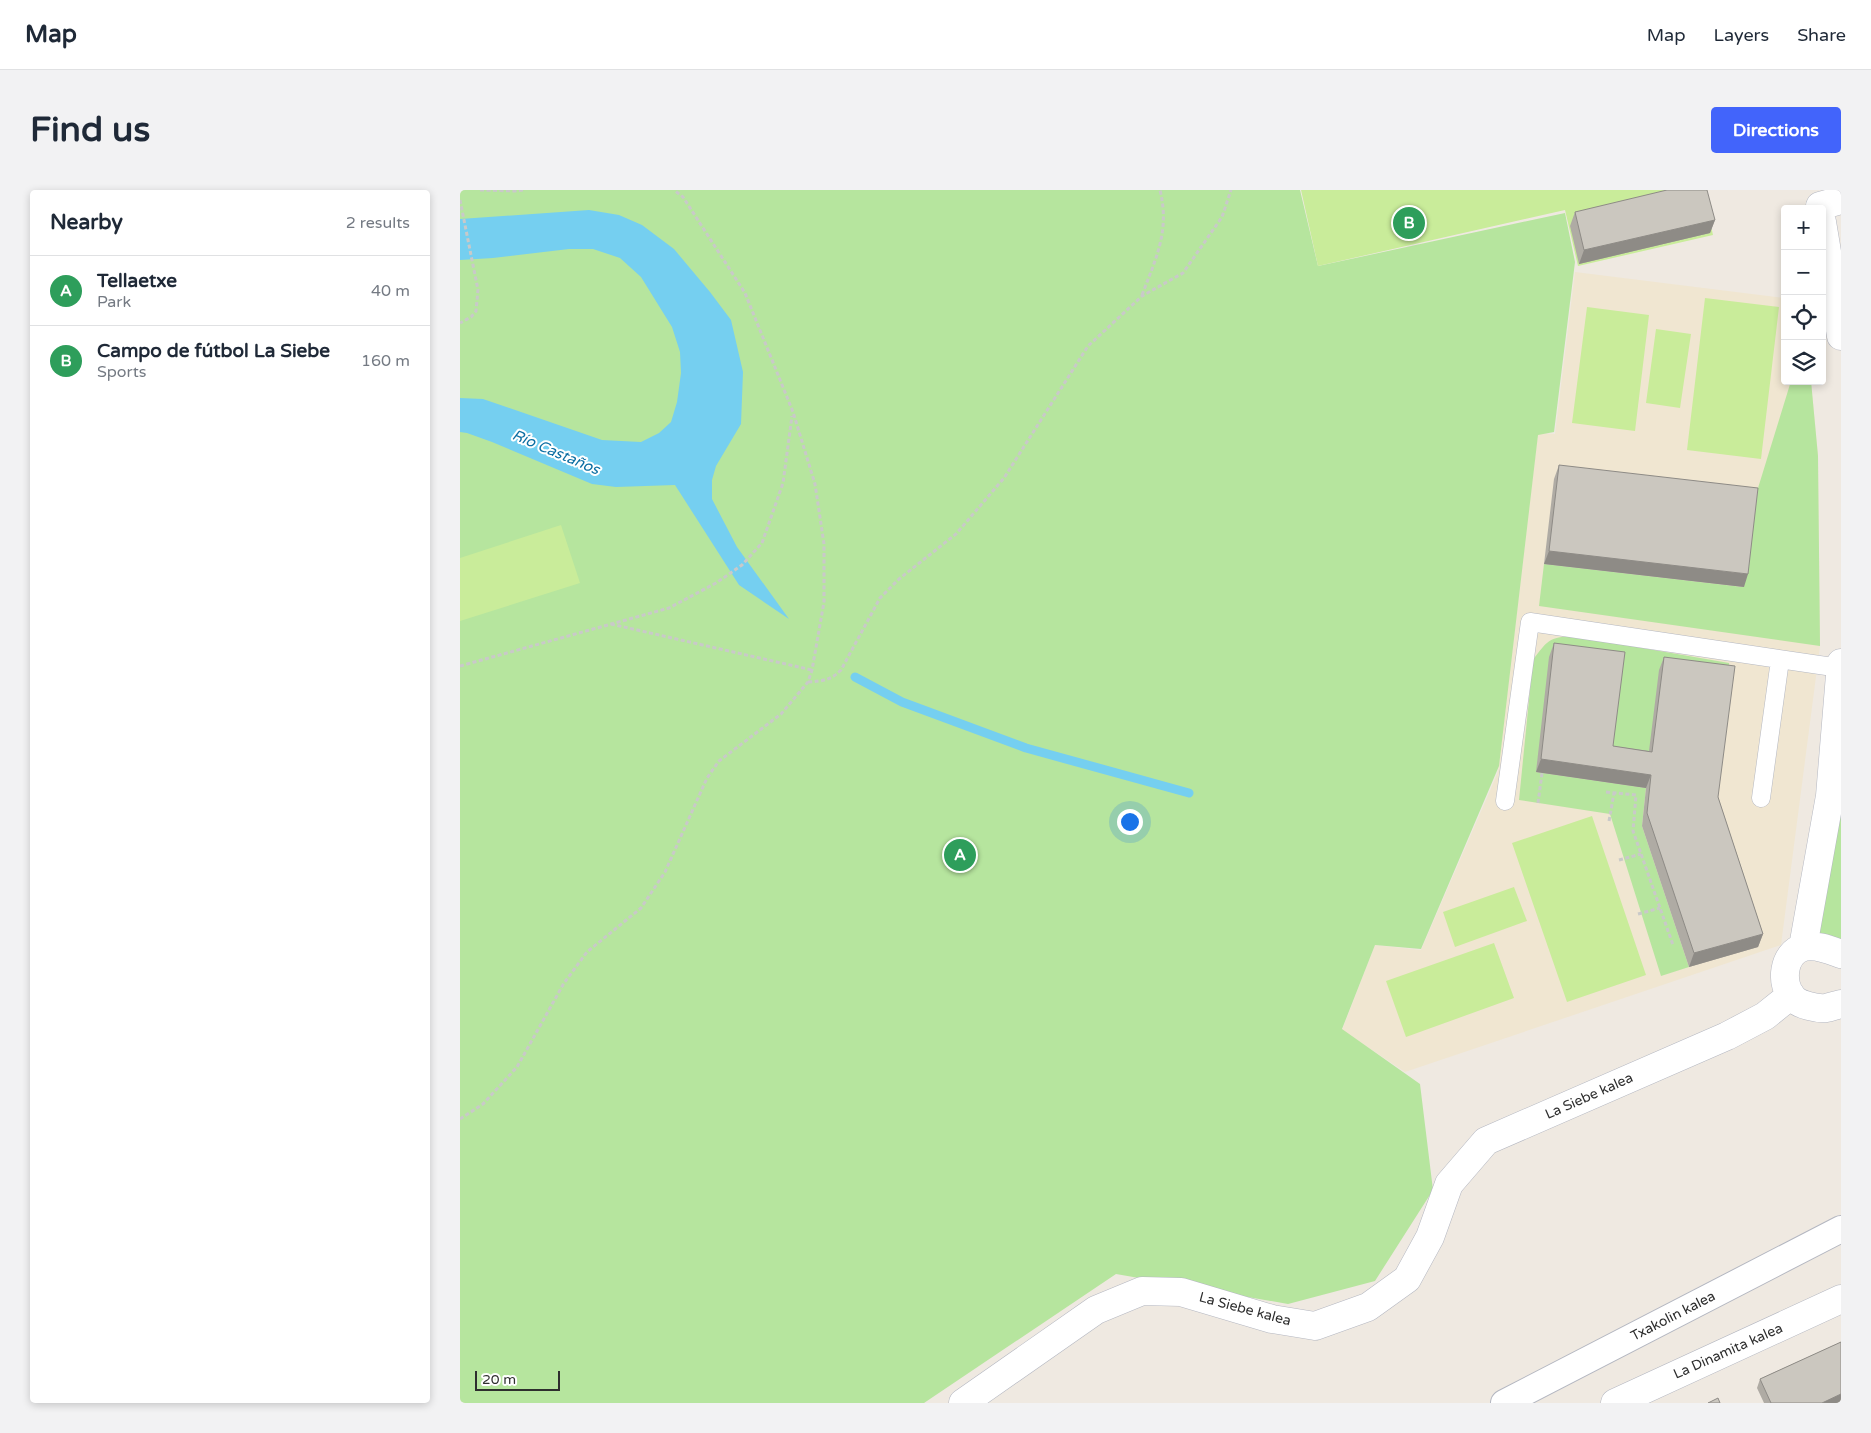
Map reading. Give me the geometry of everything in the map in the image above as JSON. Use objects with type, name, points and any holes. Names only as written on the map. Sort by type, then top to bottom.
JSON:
[{"type":"street","points":[[1826,220],[1841,336]]},
{"type":"street","points":[[1803,947],[1836,794],[1841,663]]},
{"type":"street","points":[[1841,954],[1821,947],[1803,947],[1791,955],[1785,971],[1786,988],[1794,1000],[1810,1006],[1825,1008],[1841,1004]]},
{"type":"street","name":"La Siebe kalea","points":[[963,1403],[1096,1310],[1142,1292],[1181,1292],[1272,1319],[1315,1326],[1368,1307],[1407,1279],[1430,1237],[1449,1184],[1486,1141],[1727,1036],[1765,1016],[1791,995]]},
{"type":"street","name":"Txakolin kalea","points":[[1504,1403],[1841,1229]]},
{"type":"street","name":"La Dinamita kalea","points":[[1615,1403],[1841,1300]]},
{"type":"lane","points":[[1505,801],[1530,622],[1840,668]]},
{"type":"lane","points":[[1761,798],[1780,660]]},
{"type":"path","points":[[480,190],[514,192],[524,190]]},
{"type":"path","points":[[460,1119],[483,1104],[517,1067],[564,983],[587,952],[641,908],[665,872],[708,778],[719,761],[782,714],[808,682],[812,670],[824,602],[824,544],[815,484],[793,412],[745,293],[683,197],[674,190]]},
{"type":"path","points":[[1142,296],[1160,249],[1165,226],[1160,190]]},
{"type":"path","points":[[808,682],[824,681],[833,678],[841,670],[880,598],[899,579],[956,534],[1004,478],[1088,346],[1142,296],[1183,273],[1222,218],[1231,190]]},
{"type":"path","points":[[460,200],[471,260],[477,280],[478,300],[476,311],[471,317],[460,323]]},
{"type":"path","points":[[460,666],[670,608],[716,583],[742,565],[762,543],[783,483],[793,412]]},
{"type":"path","points":[[611,624],[812,670]]},
{"type":"path","points":[[1538,803],[1542,773]]},
{"type":"path","points":[[1606,792],[1636,795],[1633,831],[1673,944]]},
{"type":"path","points":[[1609,822],[1614,793]]},
{"type":"path","points":[[1619,860],[1641,854]]},
{"type":"path","points":[[1638,914],[1660,908]]},
{"type":"shaded area","points":[[1575,272],[1781,298],[1781,385],[1811,385],[1818,456],[1820,646],[1781,945],[1405,1072],[1342,1030],[1375,945],[1421,950],[1498,772],[1538,433],[1555,434]]},
{"type":"green space","points":[[460,190],[1300,190],[1318,266],[1565,213],[1575,262],[1554,432],[1538,435],[1499,766],[1421,949],[1375,945],[1342,1029],[1420,1084],[1433,1190],[1375,1281],[1288,1304],[1116,1274],[924,1403],[460,1403]]},
{"type":"green space","points":[[1301,190],[1703,190],[1713,235],[1578,266],[1565,210],[1318,266]]},
{"type":"green space","points":[[1705,298],[1779,307],[1761,459],[1687,450]]},
{"type":"green space","points":[[1587,307],[1649,315],[1635,431],[1572,423]]},
{"type":"green space","points":[[1656,329],[1691,334],[1680,408],[1646,403]]},
{"type":"green space","points":[[1790,385],[1811,385],[1818,456],[1820,646],[1539,606],[1544,564],[1743,587],[1754,501]]},
{"type":"green space","points":[[561,525],[580,583],[460,621],[460,558]]},
{"type":"green space","points":[[1573,636],[1729,663],[1730,679],[1647,765],[1536,772],[1646,788],[1642,826],[1689,967],[1661,976],[1610,814],[1519,800],[1533,660],[1549,641]]},
{"type":"green space","points":[[1841,713],[1841,939],[1807,947]]},
{"type":"green space","points":[[1592,816],[1646,975],[1567,1002],[1512,843]]},
{"type":"green space","points":[[1514,887],[1527,921],[1455,947],[1443,912]]},
{"type":"green space","points":[[1494,943],[1514,998],[1406,1037],[1386,981]]},
{"type":"water","name":"Río Castaños","points":[[589,210],[619,215],[642,225],[674,249],[731,320],[743,372],[741,424],[716,466],[712,480],[712,499],[737,547],[789,619],[739,585],[675,485],[616,487],[592,484],[492,442],[460,432],[460,398],[483,399],[602,440],[641,442],[659,433],[671,422],[677,402],[681,373],[680,352],[672,327],[641,277],[620,258],[593,249],[569,249],[460,260],[460,219]]},
{"type":"building","points":[[1667,190],[1707,190],[1715,220],[1584,250],[1575,212]]},
{"type":"building","points":[[1559,465],[1758,488],[1748,574],[1549,551]]},
{"type":"building","points":[[1554,643],[1625,652],[1613,746],[1652,752],[1664,657],[1735,666],[1718,797],[1763,934],[1694,953],[1647,813],[1651,775],[1541,759]]},
{"type":"building","points":[[1841,1342],[1841,1394],[1822,1403],[1771,1403],[1760,1379]]},
{"type":"building","points":[[1718,1398],[1720,1403],[1708,1403]]},
{"type":"waterway","points":[[855,677],[902,702],[1026,748],[1189,793]]},
{"type":"place","name":"Campo de fútbol La Siebe","points":[[1409,223]]},
{"type":"place","name":"Tellaetxe","points":[[960,855]]}]
